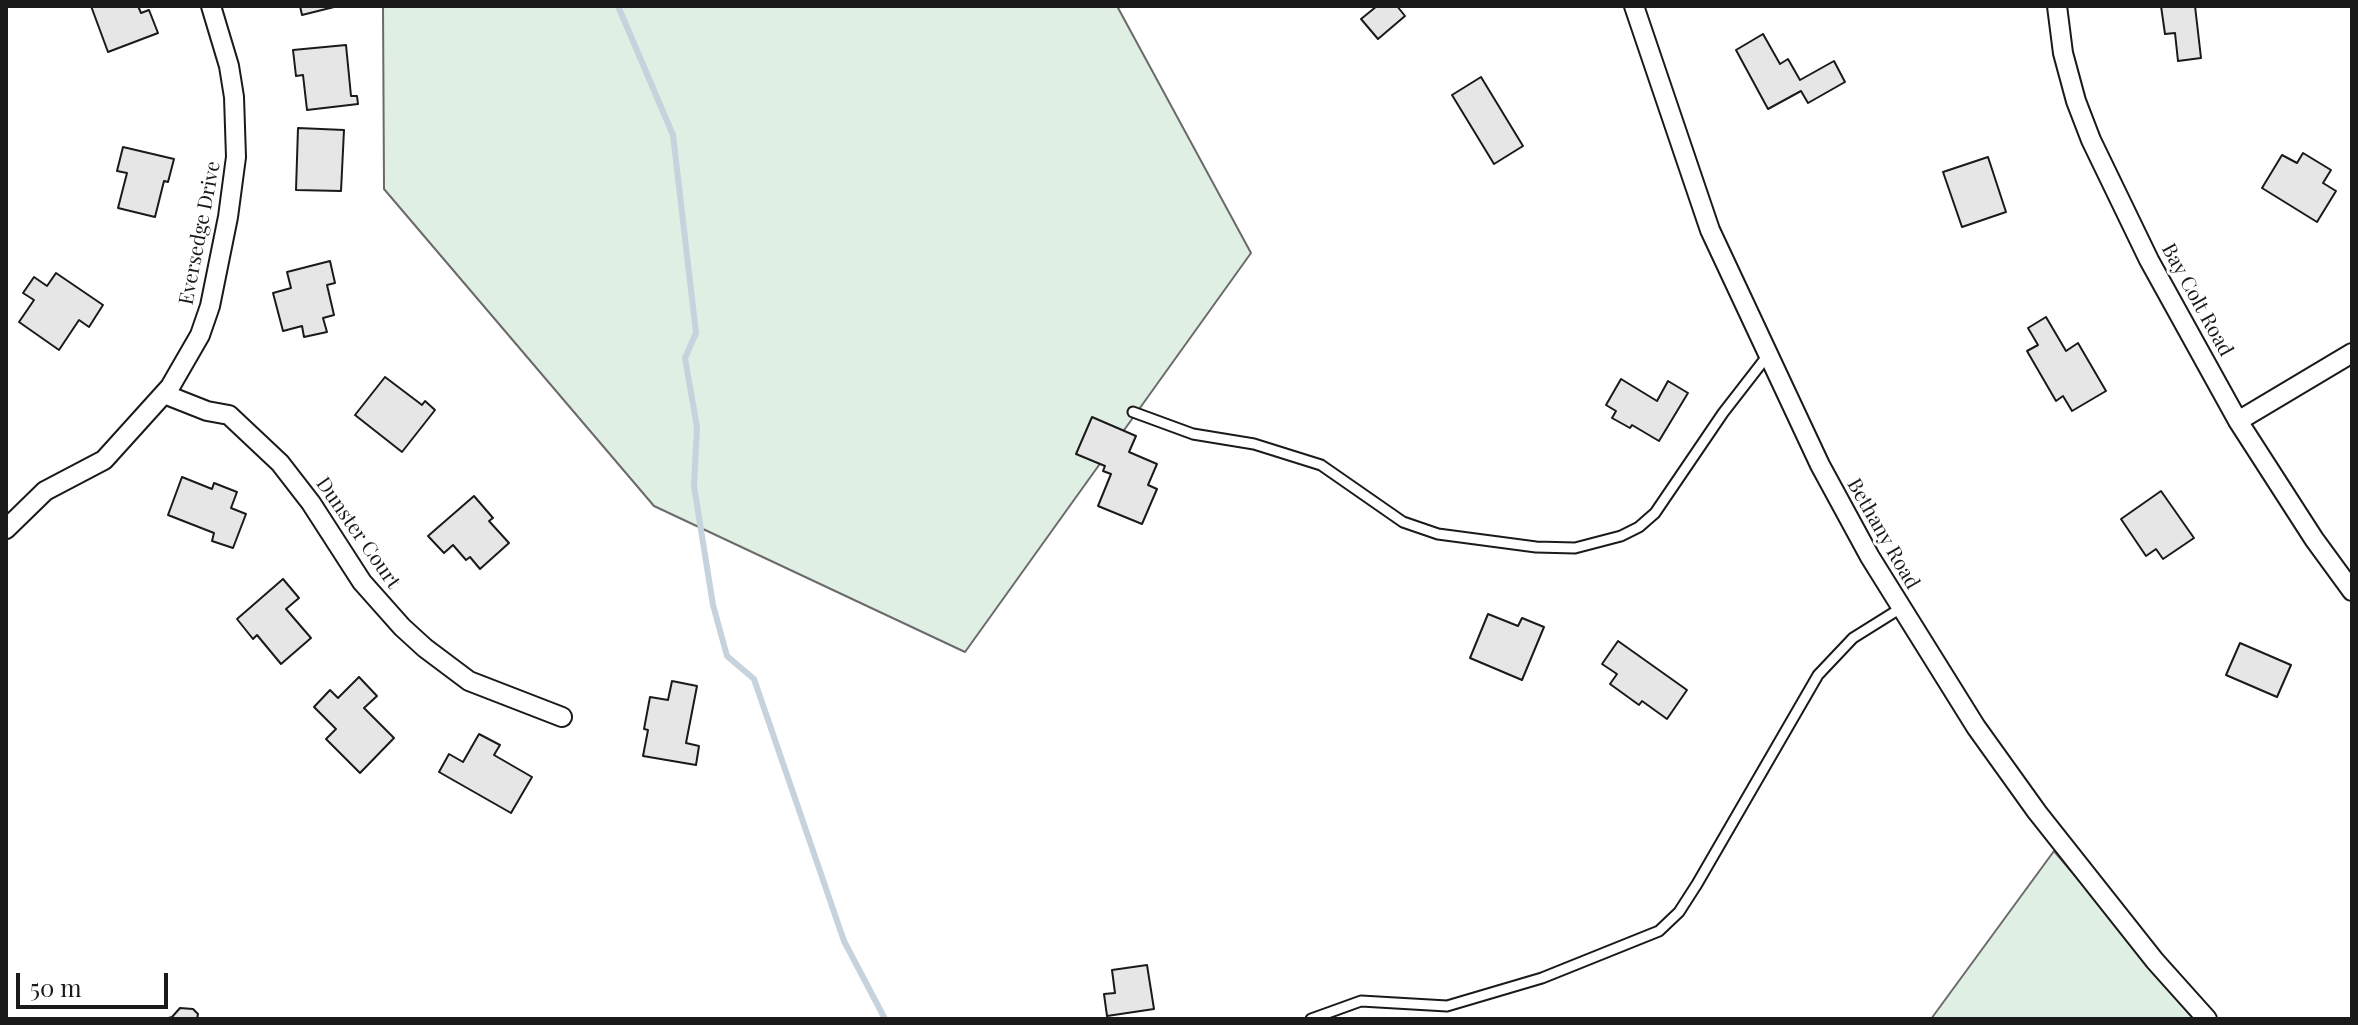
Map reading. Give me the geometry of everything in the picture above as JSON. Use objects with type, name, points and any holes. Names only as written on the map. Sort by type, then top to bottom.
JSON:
[{"type":"street","name":"Eversedge Drive","points":[[6,529],[45,491],[104,460],[164,394],[187,362],[200,335],[210,306],[228,217],[236,157],[232,81],[211,6]]},
{"type":"street","name":"Bethany Road","points":[[1634,6],[1710,230],[1820,465],[1901,608],[1976,727],[2037,812],[2155,961],[2207,1019]]},
{"type":"street","name":"Bay Colt Road","points":[[2057,6],[2063,53],[2076,101],[2091,140],[2149,260],[2238,421],[2314,539],[2352,591]]},
{"type":"street","points":[[2238,421],[2352,353]]},
{"type":"street","name":"Dunster Court","points":[[164,394],[207,411],[229,415],[280,463],[311,503],[362,582],[425,648],[469,681],[562,717]]},
{"type":"lane","points":[[1133,412],[1193,434],[1254,444],[1321,465],[1403,522],[1438,534],[1549,548],[1575,548],[1621,536],[1639,527],[1655,513],[1723,413],[1768,355]]},
{"type":"lane","points":[[1311,1019],[1361,1001],[1447,1006],[1542,978],[1659,931],[1679,912],[1697,884],[1818,675],[1853,638],[1901,608]]},
{"type":"green space","points":[[383,6],[1117,6],[1251,253],[965,652],[654,506],[384,189]]},
{"type":"green space","points":[[2054,851],[2197,1019],[1931,1019]]},
{"type":"building","points":[[91,6],[138,6],[141,13],[149,10],[158,33],[108,52]]},
{"type":"building","points":[[300,6],[338,6],[302,15]]},
{"type":"building","points":[[1377,6],[1397,6],[1405,16],[1378,39],[1361,19]]},
{"type":"building","points":[[2161,6],[2195,6],[2201,58],[2178,61],[2175,33],[2165,34]]},
{"type":"building","points":[[1763,34],[1780,64],[1788,59],[1800,80],[1834,61],[1845,82],[1808,103],[1801,91],[1768,109],[1736,50]]},
{"type":"building","points":[[346,45],[351,96],[357,96],[358,104],[307,110],[303,75],[296,76],[293,50]]},
{"type":"building","points":[[1481,77],[1523,146],[1494,164],[1452,95]]},
{"type":"building","points":[[298,128],[344,130],[341,191],[296,190]]},
{"type":"building","points":[[123,147],[174,159],[168,182],[164,181],[155,217],[118,208],[127,173],[117,171]]},
{"type":"building","points":[[2303,153],[2331,170],[2323,183],[2336,191],[2317,222],[2262,188],[2282,155],[2297,163]]},
{"type":"building","points":[[1988,157],[2006,212],[1962,227],[1943,172]]},
{"type":"building","points":[[330,261],[335,283],[327,285],[334,315],[323,318],[327,332],[304,337],[302,326],[283,331],[273,293],[291,288],[287,272]]},
{"type":"building","points":[[56,273],[103,305],[89,327],[79,320],[59,350],[19,322],[34,300],[23,293],[34,277],[47,286]]},
{"type":"building","points":[[2046,317],[2066,351],[2078,343],[2106,391],[2072,411],[2063,396],[2056,401],[2027,351],[2038,345],[2028,328]]},
{"type":"building","points":[[385,377],[422,405],[425,401],[435,410],[402,452],[355,415]]},
{"type":"building","points":[[1621,379],[1657,401],[1668,381],[1688,393],[1659,441],[1632,425],[1630,428],[1612,418],[1616,411],[1606,405]]},
{"type":"building","points":[[1092,417],[1136,436],[1129,452],[1157,464],[1148,485],[1157,489],[1142,524],[1098,506],[1111,474],[1103,471],[1105,466],[1076,454]]},
{"type":"building","points":[[182,477],[212,489],[214,483],[237,492],[231,508],[246,514],[233,548],[212,541],[214,533],[168,515]]},
{"type":"building","points":[[2161,491],[2194,538],[2163,559],[2156,549],[2146,556],[2121,519]]},
{"type":"building","points":[[474,496],[493,518],[489,521],[509,543],[480,569],[470,557],[466,560],[453,545],[444,553],[428,536]]},
{"type":"building","points":[[283,579],[299,598],[286,609],[311,638],[281,664],[257,635],[253,639],[237,619]]},
{"type":"building","points":[[1488,614],[1518,626],[1522,618],[1544,627],[1522,680],[1470,658]]},
{"type":"building","points":[[1618,641],[1687,690],[1667,719],[1642,701],[1639,705],[1610,684],[1617,674],[1602,664]]},
{"type":"building","points":[[2240,643],[2291,665],[2277,697],[2226,675]]},
{"type":"building","points":[[359,677],[377,696],[364,708],[394,738],[360,773],[326,739],[336,729],[314,707],[330,690],[338,698]]},
{"type":"building","points":[[672,681],[697,686],[686,743],[699,746],[696,765],[643,756],[650,697],[668,700]]},
{"type":"building","points":[[479,734],[500,745],[494,755],[532,777],[511,813],[439,772],[449,754],[463,762]]},
{"type":"building","points":[[1147,965],[1154,1009],[1107,1016],[1104,994],[1115,993],[1112,970]]},
{"type":"building","points":[[180,1008],[193,1009],[198,1014],[197,1019],[165,1019],[172,1017]]},
{"type":"waterway","points":[[618,6],[673,135],[696,333],[685,358],[697,427],[694,486],[713,605],[727,656],[754,679],[844,941],[885,1019]]}]
